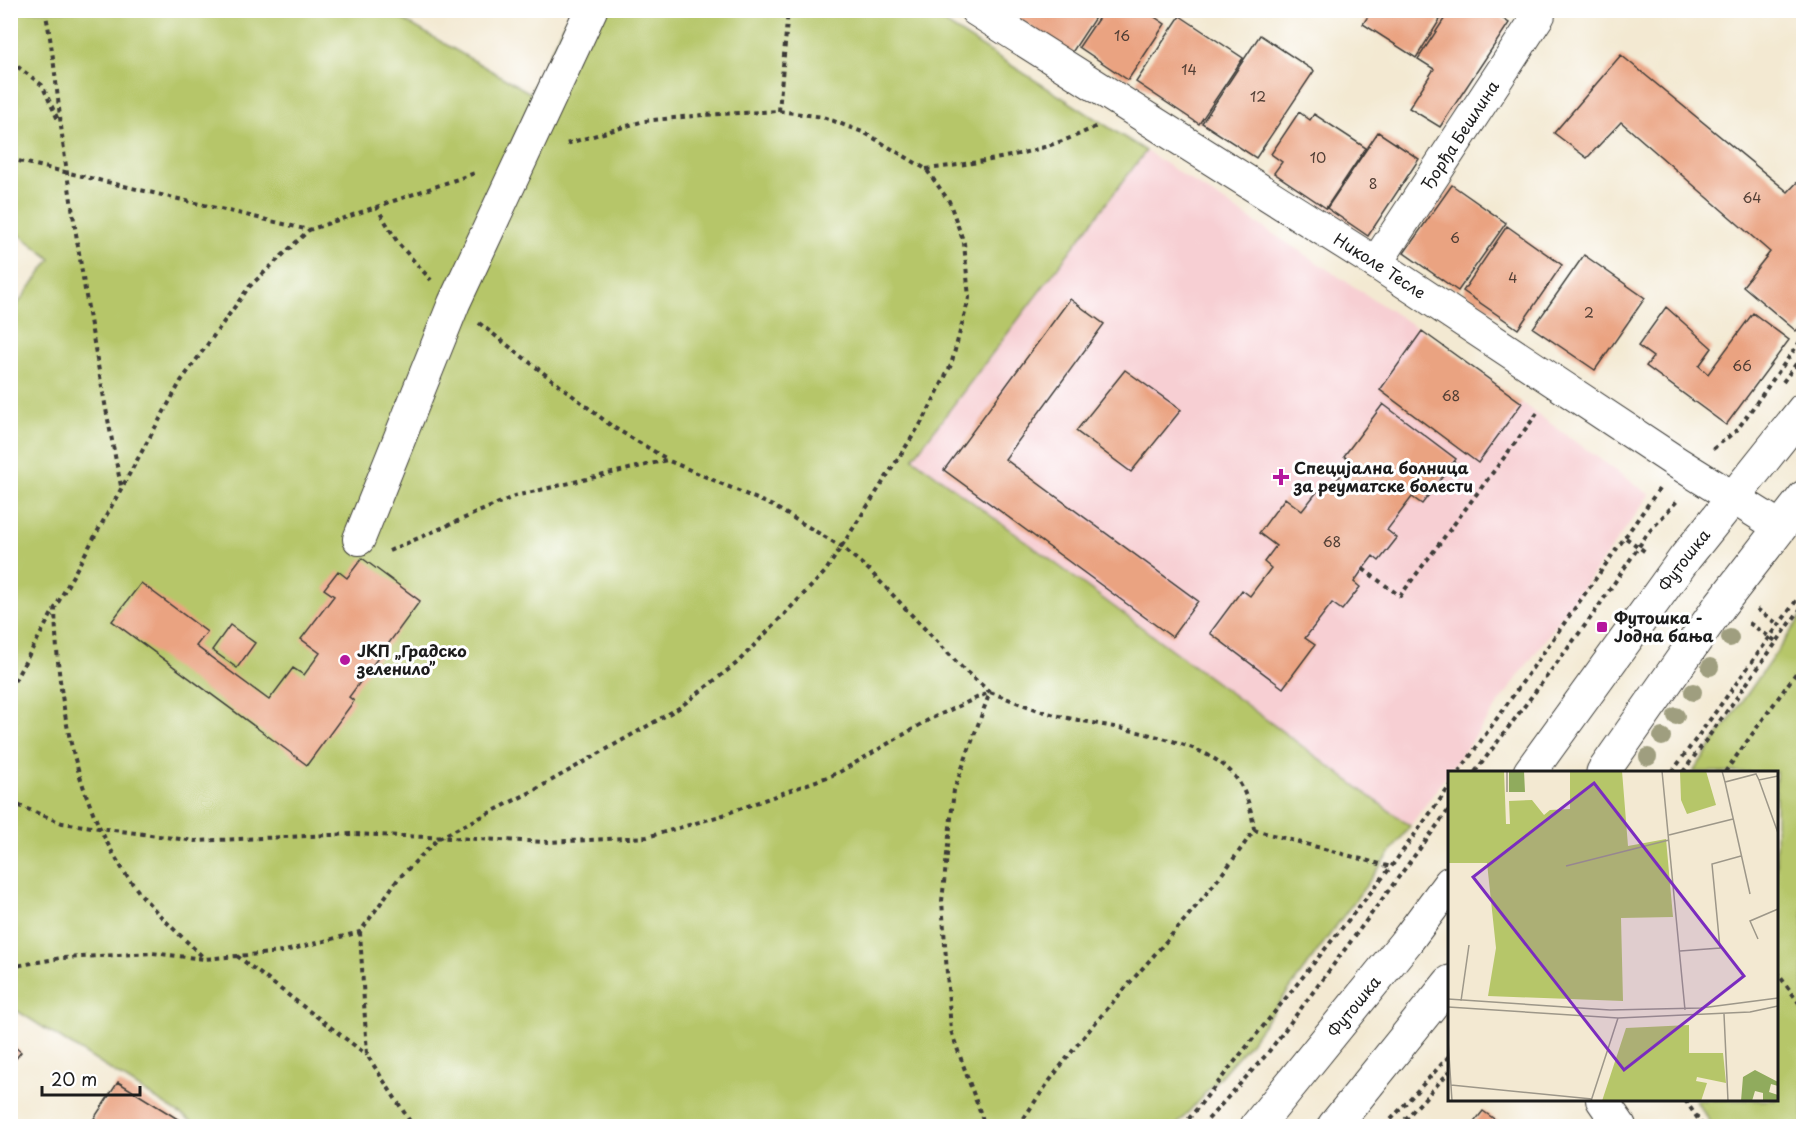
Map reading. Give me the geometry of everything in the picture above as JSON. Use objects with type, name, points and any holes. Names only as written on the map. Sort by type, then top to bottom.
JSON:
[{"type":"main road","name":"Футошка","points":[[1531,771],[1680,565],[1803,408]]},
{"type":"main road","points":[[1604,771],[1721,604],[1803,497]]},
{"type":"main road","name":"Футошка","points":[[1257,1126],[1406,942],[1448,884]]},
{"type":"main road","points":[[1334,1126],[1448,983]]},
{"type":"street","points":[[360,540],[454,303],[591,10]]},
{"type":"street","name":"Николе Тесле","points":[[976,10],[1376,263],[1780,527]]},
{"type":"street","name":"Ђорђа Бешлина","points":[[1376,263],[1539,15],[1532,10]]},
{"type":"street","points":[[1603,1101],[1620,1126]]},
{"type":"path","points":[[45,10],[54,55],[60,125],[97,370],[121,488]]},
{"type":"path","points":[[779,111],[788,10]]},
{"type":"path","points":[[10,61],[42,85],[60,125]]},
{"type":"path","points":[[926,169],[995,161],[1035,151],[1101,124]]},
{"type":"path","points":[[376,206],[398,243],[454,303],[613,427],[667,460],[773,506],[842,547],[869,570],[963,669],[990,692],[1052,714],[1177,743],[1207,754],[1229,770],[1251,808],[1254,830],[1229,867],[1090,1026],[1045,1085],[1019,1126]]},
{"type":"path","points":[[10,689],[181,381],[242,296],[309,230]]},
{"type":"path","points":[[367,1055],[360,932],[398,879],[439,838],[533,791],[679,708],[737,663],[783,619],[825,572],[925,417],[951,365],[969,298]]},
{"type":"path","points":[[1477,771],[1592,616],[1648,533],[1689,469],[1690,444],[1712,450],[1737,430],[1803,336]]},
{"type":"path","points":[[1363,569],[1400,596],[1542,406]]},
{"type":"path","points":[[360,540],[381,554],[515,496],[667,460]]},
{"type":"path","points":[[1460,771],[1626,538],[1689,469]]},
{"type":"path","points":[[1673,771],[1803,590]]},
{"type":"path","points":[[1684,771],[1803,604]]},
{"type":"path","points":[[55,606],[56,661],[64,716],[75,762],[97,826],[123,871],[144,898],[205,959]]},
{"type":"path","points":[[1726,771],[1803,662]]},
{"type":"path","points":[[10,802],[62,823],[195,841],[353,834],[549,842],[647,837],[720,816],[838,773],[930,719],[990,692]]},
{"type":"path","points":[[985,1126],[951,1031],[942,901],[954,790],[990,692]]},
{"type":"path","points":[[1183,1126],[1391,867],[1448,787]]},
{"type":"path","points":[[1202,1126],[1267,1054],[1448,809]]},
{"type":"path","points":[[1254,830],[1391,867]]},
{"type":"path","points":[[10,967],[61,958],[141,954],[205,959],[281,952],[360,932]]},
{"type":"path","points":[[237,955],[367,1055],[413,1126]]},
{"type":"path","points":[[1778,974],[1803,1010]]},
{"type":"path","points":[[1384,1126],[1448,1056]]},
{"type":"path","points":[[1399,1126],[1448,1072]]},
{"type":"path","points":[[1686,1101],[1703,1126]]},
{"type":"shaded area","name":"Специјална болница за реуматске болести","points":[[1146,151],[1422,331],[1650,495],[1410,826],[913,458]]},
{"type":"green space","points":[[10,11],[388,11],[530,93],[571,11],[926,11],[1146,151],[913,458],[1410,826],[1249,1044],[1176,1126],[199,1126],[11,1007],[11,313],[51,259],[11,228]]},
{"type":"green space","points":[[1803,614],[1803,1126],[1713,1126],[1696,1101],[1778,1101],[1778,771],[1694,771]]},
{"type":"building","points":[[1016,10],[1100,10],[1071,54],[1013,15]]},
{"type":"building","points":[[1104,10],[1144,10],[1165,24],[1128,80],[1079,47]]},
{"type":"building","points":[[1372,10],[1446,10],[1416,58],[1363,24]]},
{"type":"building","points":[[1450,10],[1490,10],[1509,23],[1440,127],[1409,108],[1434,69],[1418,59]]},
{"type":"building","points":[[1180,16],[1243,58],[1199,124],[1136,82]]},
{"type":"building","points":[[1260,35],[1314,71],[1256,158],[1202,123]]},
{"type":"building","points":[[1621,55],[1788,192],[1804,175],[1804,322],[1796,331],[1743,286],[1770,252],[1621,122],[1587,158],[1554,133]]},
{"type":"building","points":[[1299,112],[1310,120],[1314,114],[1366,148],[1326,208],[1274,173],[1282,162],[1271,154]]},
{"type":"building","points":[[1378,132],[1419,159],[1368,236],[1327,208]]},
{"type":"building","points":[[1452,185],[1506,223],[1458,291],[1404,253]]},
{"type":"building","points":[[1507,226],[1562,265],[1518,329],[1463,291]]},
{"type":"building","points":[[1584,255],[1645,298],[1595,370],[1533,328]]},
{"type":"building","points":[[1070,299],[1104,324],[1005,459],[1198,601],[1172,637],[944,470]]},
{"type":"building","points":[[1666,307],[1712,348],[1699,366],[1708,374],[1753,313],[1789,340],[1726,425],[1646,366],[1653,357],[1638,346]]},
{"type":"building","points":[[1422,331],[1522,403],[1478,463],[1380,390]]},
{"type":"building","points":[[1125,370],[1181,410],[1131,472],[1076,431]]},
{"type":"building","points":[[1383,404],[1456,459],[1422,504],[1412,497],[1387,530],[1397,538],[1379,561],[1373,556],[1363,569],[1354,582],[1360,587],[1342,610],[1332,603],[1305,638],[1315,645],[1283,688],[1210,633],[1242,590],[1250,596],[1271,568],[1264,562],[1276,546],[1259,533],[1285,498],[1302,511],[1324,483],[1331,488],[1351,462],[1344,456]]},
{"type":"building","name":"ЈКП „Градско зеленило”","points":[[362,558],[420,601],[349,697],[354,701],[307,765],[112,621],[141,583],[207,632],[196,646],[269,700],[293,668],[304,675],[320,653],[301,639],[334,596],[324,589],[338,571],[347,578]]},
{"type":"building","points":[[230,625],[255,643],[237,668],[212,650]]},
{"type":"building","points":[[10,1043],[21,1052],[10,1066]]},
{"type":"building","points":[[118,1082],[189,1126],[89,1126]]},
{"type":"building","points":[[1483,1111],[1504,1126],[1471,1126]]},
{"type":"place","name":"Специјална болница за реуматске болести","points":[[1281,477]]},
{"type":"place","name":"Футошка - Јодна бања","points":[[1602,627]]},
{"type":"place","name":"ЈКП „Градско зеленило”","points":[[345,660]]}]
